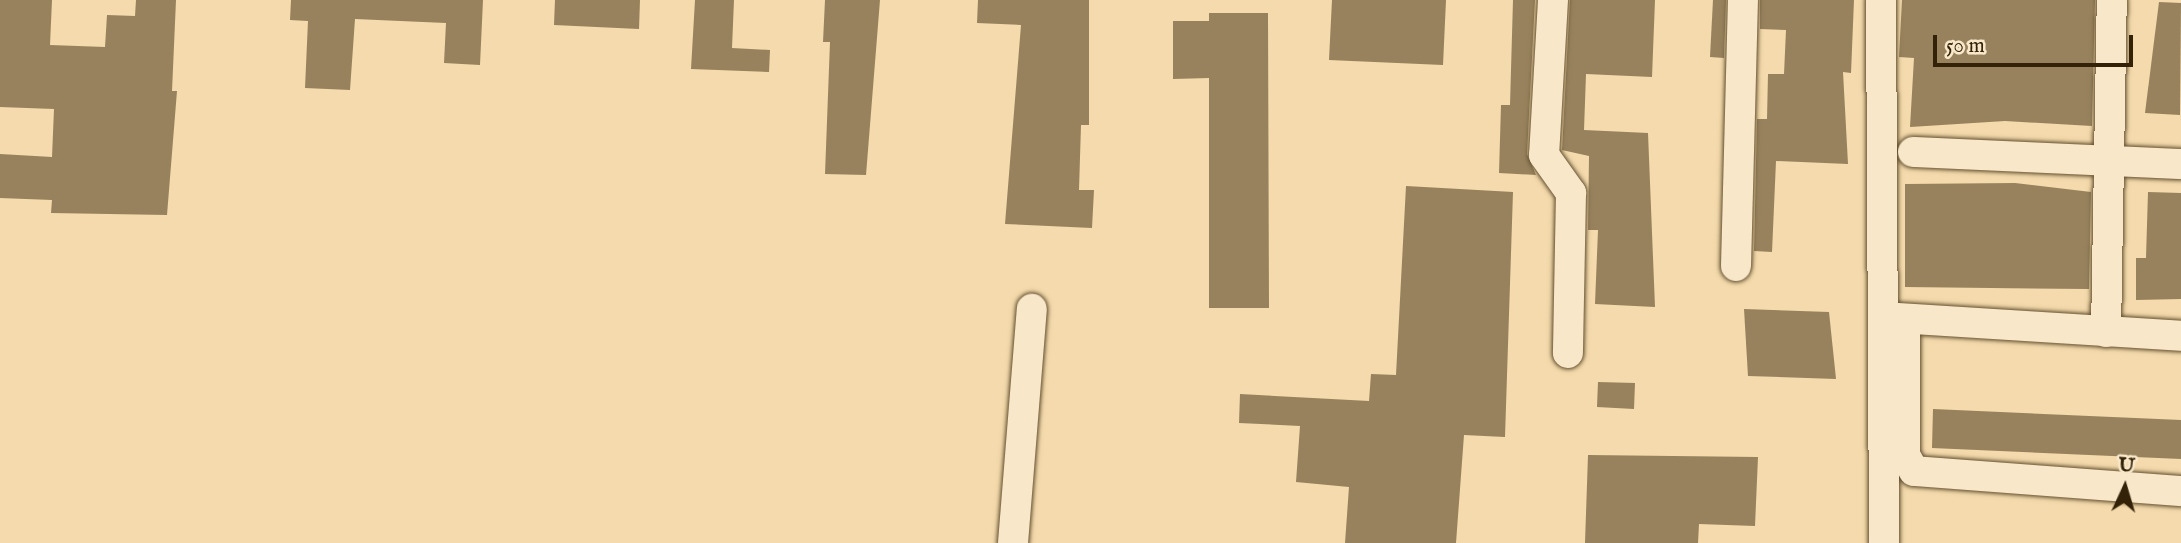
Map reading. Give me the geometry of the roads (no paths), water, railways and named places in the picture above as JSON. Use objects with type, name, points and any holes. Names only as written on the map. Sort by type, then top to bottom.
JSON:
[{"type":"street","points":[[1553,0],[1544,155],[1571,193],[1568,353]]},
{"type":"street","points":[[1735,266],[1743,0]]},
{"type":"street","points":[[1881,0],[1884,543]]},
{"type":"street","points":[[2106,332],[2112,0]]},
{"type":"street","points":[[1913,152],[2181,164]]},
{"type":"street","points":[[1013,543],[1032,309]]},
{"type":"street","points":[[2181,336],[1901,320],[1905,455],[1914,471],[2181,491]]}]
